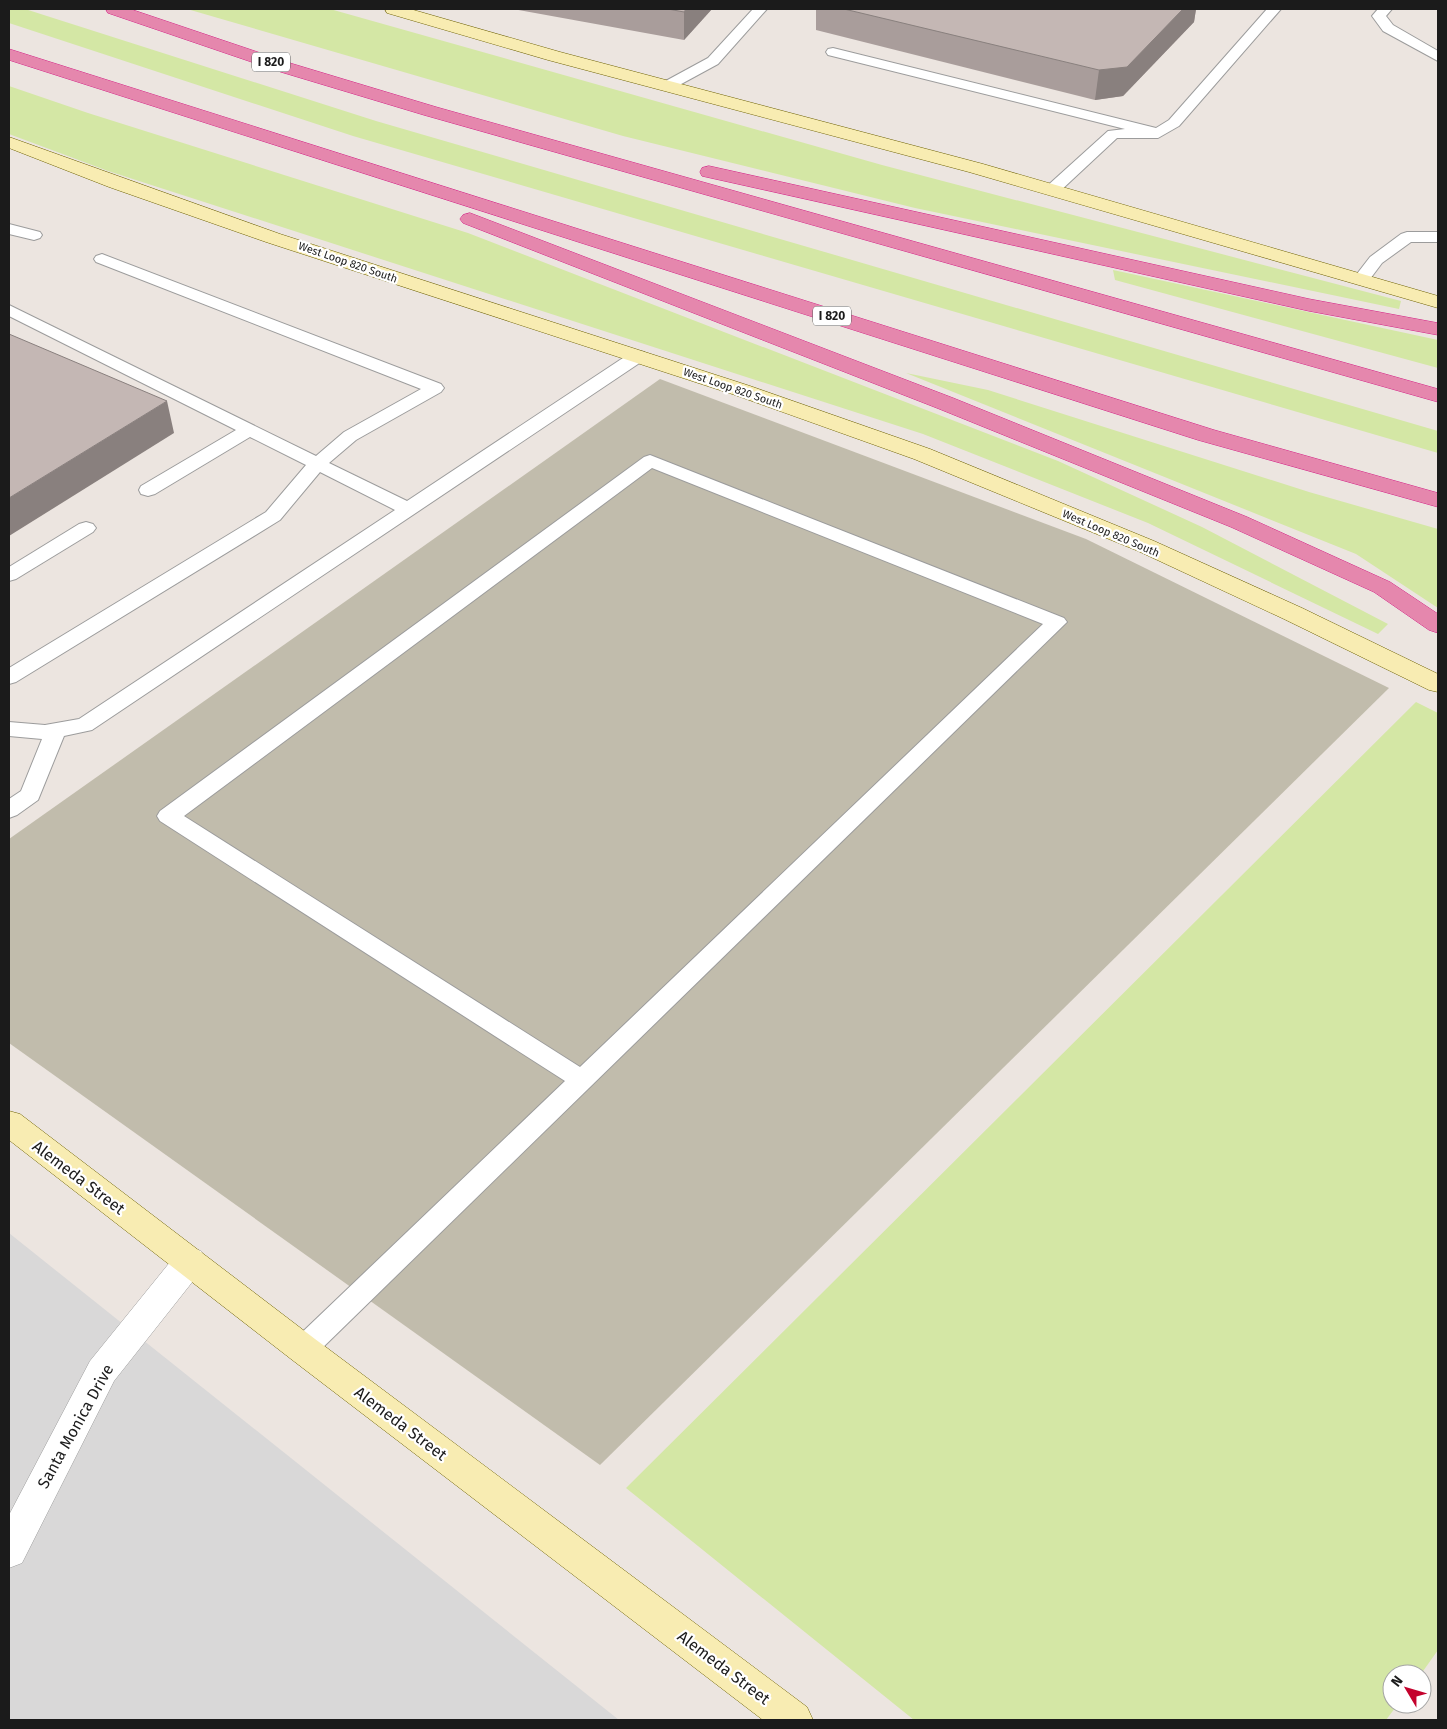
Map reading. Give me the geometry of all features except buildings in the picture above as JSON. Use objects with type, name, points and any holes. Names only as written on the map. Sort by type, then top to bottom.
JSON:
[{"type":"highway","name":"I 820","points":[[114,9],[287,68],[430,111],[1438,396]]},
{"type":"highway","name":"I 820","points":[[9,54],[1206,435],[1438,500]]},
{"type":"highway","points":[[430,111],[1140,266],[1309,305],[1438,329]]},
{"type":"highway","points":[[228,125],[945,403],[1239,522],[1382,587],[1438,625]]},
{"type":"main road","points":[[395,9],[667,86],[1052,190],[1438,302]]},
{"type":"main road","name":"West Loop 820 South","points":[[9,142],[133,189],[426,288],[847,426],[987,479],[1202,572],[1328,630],[1438,684]]},
{"type":"main road","name":"Alemeda Street","points":[[9,1124],[794,1720]]},
{"type":"street","name":"Santa Monica Drive","points":[[9,1551],[102,1371],[190,1261]]},
{"type":"lane","points":[[667,86],[713,60],[760,9]]},
{"type":"lane","points":[[1386,9],[1380,16],[1388,28],[1438,57]]},
{"type":"lane","points":[[1052,190],[1112,134],[1158,133],[1174,123],[1267,11]]},
{"type":"lane","points":[[833,52],[1158,133]]},
{"type":"lane","points":[[9,229],[34,235]]},
{"type":"lane","points":[[1361,279],[1376,260],[1407,237],[1438,237]]},
{"type":"lane","points":[[9,677],[273,516],[318,463],[350,436],[435,388],[102,259]]},
{"type":"lane","points":[[9,310],[408,509]]},
{"type":"lane","points":[[9,728],[46,732],[85,725],[638,356]]},
{"type":"lane","points":[[148,490],[249,430]]},
{"type":"lane","points":[[303,1349],[582,1080],[963,712],[1057,622],[650,461],[168,816],[582,1080]]},
{"type":"lane","points":[[9,575],[86,528]]},
{"type":"lane","points":[[9,810],[30,795],[56,730]]},
{"type":"shaded area","points":[[660,379],[1086,539],[1389,688],[600,1465],[9,1043],[9,839]]},
{"type":"shaded area","points":[[9,1233],[619,1720],[9,1720]]},
{"type":"green space","points":[[9,9],[25,9],[376,121],[1438,431],[1438,453],[353,136],[9,23]]},
{"type":"green space","points":[[187,9],[330,9],[882,165],[1401,301],[1399,309],[915,208],[623,136]]},
{"type":"green space","points":[[9,86],[88,113],[468,233],[1058,461],[1202,527],[1388,624],[1378,634],[1148,523],[923,434],[108,171],[9,134]]},
{"type":"green space","points":[[1113,270],[1438,340],[1438,368],[1115,280]]},
{"type":"green space","points":[[906,373],[988,390],[1309,492],[1438,529],[1438,608],[1356,554]]},
{"type":"green space","points":[[1416,702],[1438,713],[1438,1650],[1428,1664],[1382,1664],[1382,1714],[1390,1714],[1386,1720],[914,1720],[626,1488]]}]
